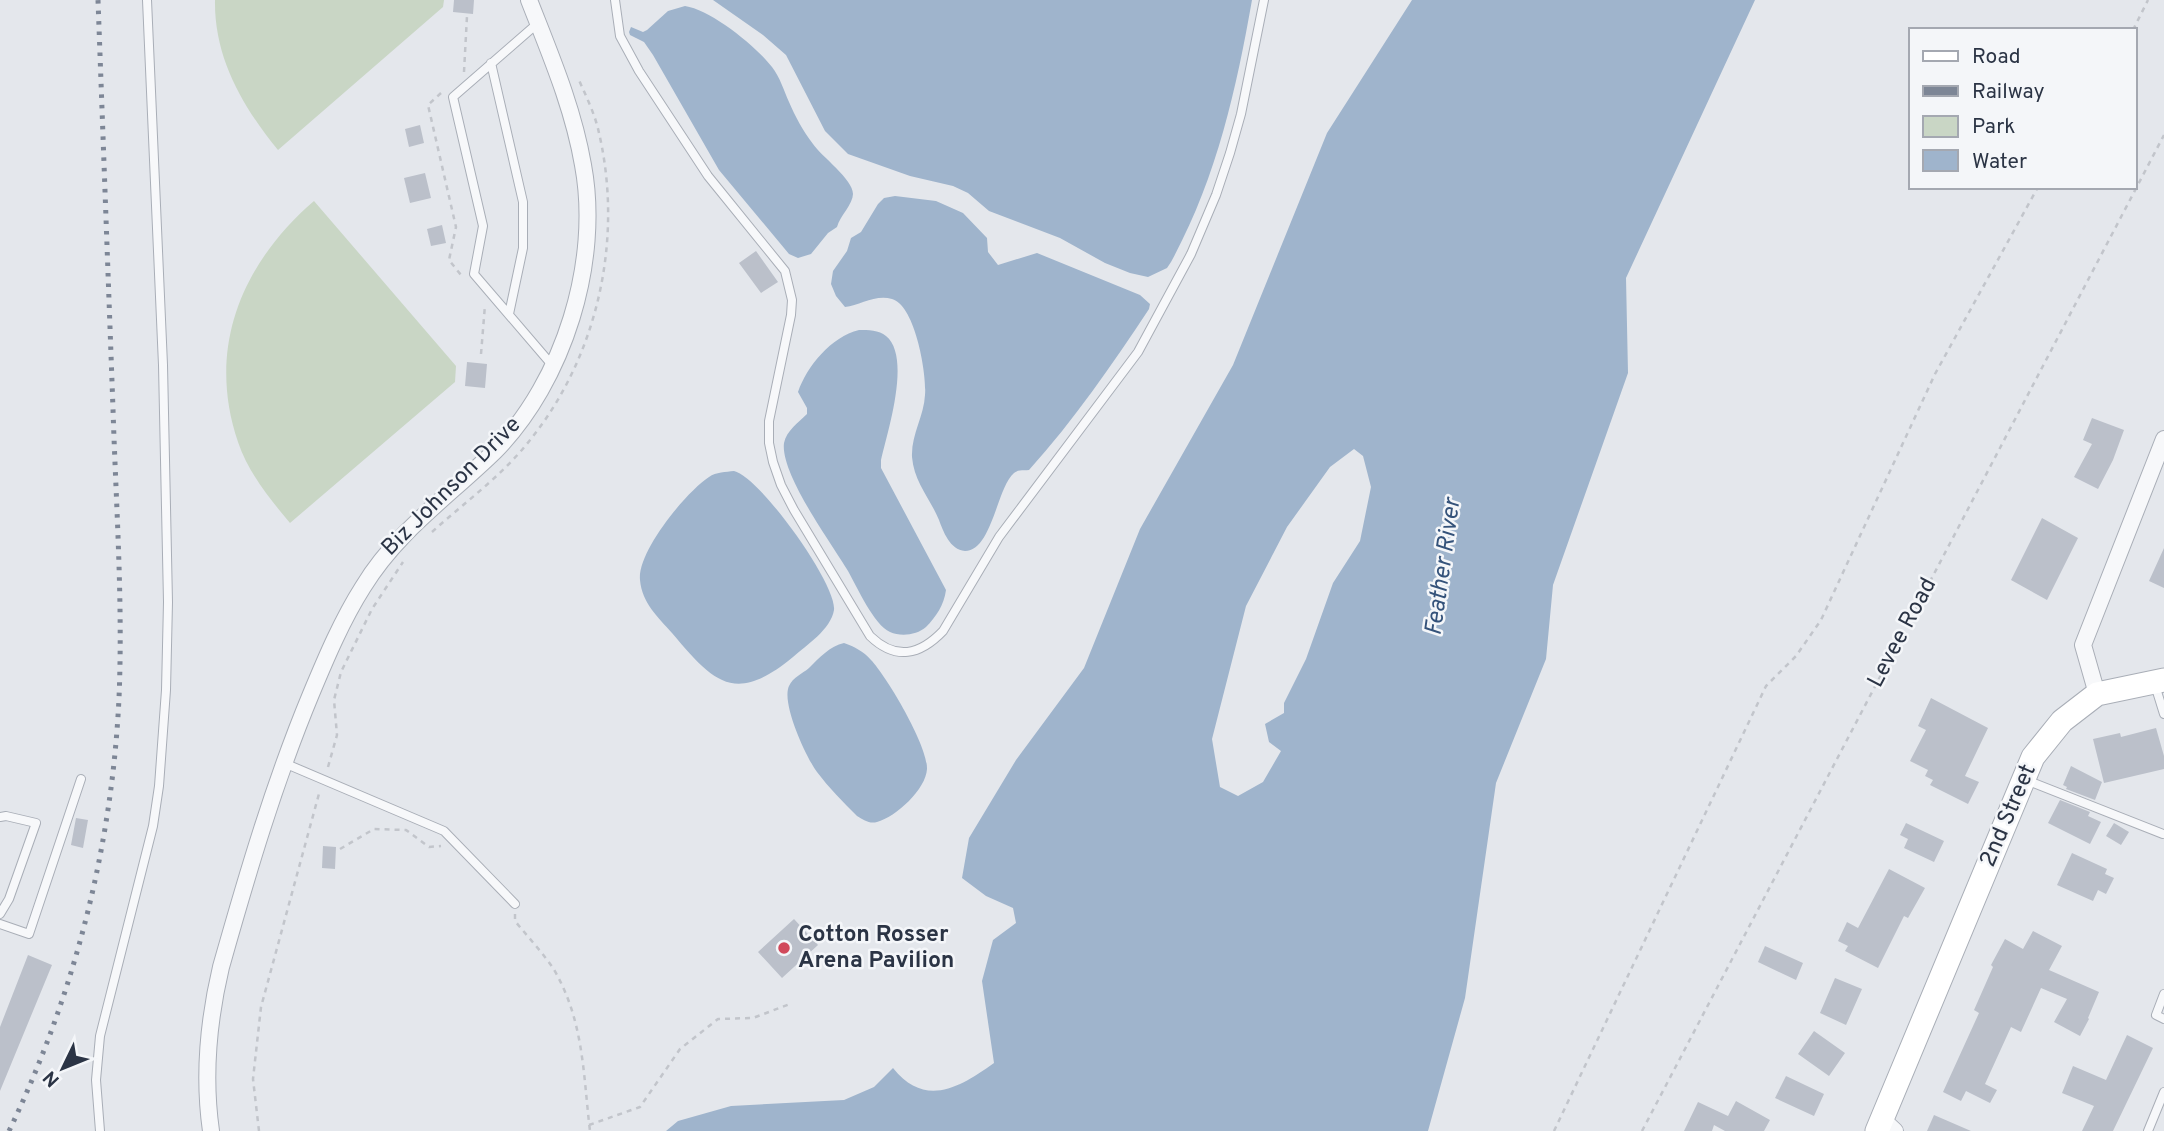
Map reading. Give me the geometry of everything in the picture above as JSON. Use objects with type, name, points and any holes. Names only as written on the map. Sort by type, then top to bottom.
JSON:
[{"type":"main road","points":[[2097,694],[2159,681]]},
{"type":"main road","name":"2nd Street","points":[[1884,1127],[2033,757],[2062,721],[2097,694]]},
{"type":"street","name":"Biz Johnson Drive","points":[[211,1131],[206,1058],[213,1001],[233,926],[284,763],[333,644],[362,588],[380,561],[416,521],[495,450],[530,407],[568,328],[576,300],[583,267],[587,203],[584,168],[578,137],[558,74],[528,0]]},
{"type":"street","points":[[2097,694],[2083,645],[2164,439]]},
{"type":"lane","points":[[100,1131],[96,1080],[100,1036],[153,826],[160,775],[166,690],[168,602],[163,365],[147,0]]},
{"type":"lane","points":[[615,0],[620,36],[639,71],[708,176],[785,271],[792,300],[769,421],[769,443],[773,462],[794,510],[870,636],[880,645],[905,653],[932,643],[943,631],[979,567],[1005,528],[1107,394],[1153,326],[1191,254],[1216,195],[1241,114],[1264,3],[1272,0]]},
{"type":"lane","points":[[538,23],[453,97],[483,226],[474,274],[552,365]]},
{"type":"lane","points":[[491,63],[523,202],[523,248],[509,314]]},
{"type":"lane","points":[[2159,681],[2164,714]]},
{"type":"lane","points":[[284,763],[444,831],[515,904]]},
{"type":"lane","points":[[0,924],[29,934],[81,779]]},
{"type":"lane","points":[[2024,779],[2163,834]]},
{"type":"lane","points":[[0,817],[36,823],[9,900],[0,914]]},
{"type":"lane","points":[[2164,994],[2156,1015],[2164,1019]]},
{"type":"lane","points":[[2148,1131],[2164,1092]]},
{"type":"path","points":[[2134,28],[2148,0]]},
{"type":"path","points":[[464,73],[467,16]]},
{"type":"path","points":[[427,537],[491,481],[526,444],[566,386],[590,326],[605,266],[608,218],[599,133],[576,75]]},
{"type":"path","points":[[446,89],[428,104],[456,227],[449,260],[463,278]]},
{"type":"path","name":"Levee Road","points":[[2136,188],[2164,135]]},
{"type":"path","points":[[1554,1131],[1766,686],[1796,656],[1821,620],[1935,374],[2037,189]]},
{"type":"path","name":"Levee Road","points":[[1642,1131],[2136,189]]},
{"type":"path","points":[[481,354],[485,304]]},
{"type":"path","points":[[259,1131],[253,1079],[261,1007],[305,841],[336,744],[334,699],[341,672],[372,609],[408,557]]},
{"type":"path","points":[[340,849],[373,829],[406,830],[429,847]]},
{"type":"path","points":[[515,904],[515,921],[551,966],[569,999],[581,1039],[590,1131]]},
{"type":"path","points":[[589,1125],[640,1107],[681,1049],[718,1019],[753,1018],[790,1004]]},
{"type":"green space","points":[[215,0],[444,0],[443,7],[278,150],[242,99],[225,62],[216,21]]},
{"type":"green space","points":[[314,201],[456,366],[455,382],[290,523],[260,484],[242,453],[229,407],[226,373],[229,341],[237,310],[250,280],[267,252],[289,225]]},
{"type":"water","points":[[713,0],[1252,0],[1231,101],[1200,199],[1167,268],[1148,277],[1105,263],[1060,238],[989,211],[968,193],[953,186],[910,176],[848,154],[825,131],[786,55],[763,35]]},
{"type":"water","name":"Feather River","points":[[1412,0],[1755,0],[1626,278],[1628,373],[1553,585],[1546,659],[1496,783],[1465,998],[1428,1131],[666,1131],[678,1121],[731,1106],[844,1100],[874,1087],[893,1068],[917,1088],[942,1090],[968,1080],[994,1063],[982,981],[993,940],[1016,923],[1013,908],[986,896],[962,878],[969,838],[1016,760],[1084,668],[1140,529],[1233,365],[1327,133]],"holes":[[[1354,449],[1363,456],[1371,487],[1360,541],[1333,583],[1306,659],[1284,703],[1284,713],[1265,724],[1269,742],[1281,751],[1263,782],[1238,796],[1220,787],[1212,739],[1246,606],[1287,527],[1330,467]]]},
{"type":"water","points":[[685,6],[720,22],[765,59],[777,75],[806,134],[852,188],[849,206],[837,227],[828,233],[811,254],[798,258],[789,254],[719,170],[653,55],[644,42],[630,35],[631,27],[643,32],[668,11]]},
{"type":"water","points":[[895,196],[936,201],[963,213],[987,238],[988,252],[998,265],[1037,253],[1140,295],[1150,304],[1121,351],[1062,432],[1029,470],[1016,472],[1008,480],[982,541],[965,551],[955,547],[948,539],[913,466],[912,449],[924,403],[925,385],[918,341],[907,314],[900,304],[886,298],[845,307],[831,284],[833,271],[847,251],[851,238],[861,232],[884,198]]},
{"type":"water","points":[[859,330],[880,333],[886,336],[893,346],[897,360],[896,396],[881,468],[946,590],[933,619],[922,630],[909,634],[890,632],[872,614],[798,490],[785,456],[784,443],[787,435],[807,414],[807,408],[798,392],[807,372],[830,346]]},
{"type":"water","points":[[734,471],[746,477],[761,491],[794,533],[823,578],[832,597],[834,610],[823,630],[793,657],[756,681],[740,684],[726,682],[700,665],[652,609],[644,596],[640,580],[641,568],[654,539],[688,495],[709,477]]},
{"type":"water","points":[[844,643],[862,652],[878,669],[905,712],[926,758],[925,777],[916,793],[893,814],[877,822],[869,822],[857,816],[817,772],[801,743],[788,704],[787,694],[793,680],[829,650]]},
{"type":"building","points":[[454,0],[474,0],[473,14],[453,12]]},
{"type":"building","points":[[420,125],[424,143],[409,147],[405,129]]},
{"type":"building","points":[[425,173],[431,198],[410,203],[404,178]]},
{"type":"building","points":[[442,225],[446,243],[431,246],[427,229]]},
{"type":"building","points":[[756,251],[778,282],[761,293],[739,263]]},
{"type":"building","points":[[467,362],[487,364],[485,388],[465,386]]},
{"type":"building","points":[[2092,418],[2124,430],[2098,489],[2074,477],[2092,444],[2083,440]]},
{"type":"building","points":[[2042,518],[2078,538],[2047,600],[2011,580]]},
{"type":"building","points":[[2164,548],[2164,588],[2149,581]]},
{"type":"building","points":[[1931,698],[1988,728],[1965,776],[1979,782],[1968,804],[1930,785],[1933,780],[1925,776],[1928,770],[1910,761],[1926,730],[1918,726]]},
{"type":"building","points":[[2156,728],[2164,756],[2164,769],[2104,783],[2093,739],[2120,733],[2121,737]]},
{"type":"building","points":[[2071,766],[2102,782],[2095,800],[2066,789],[2063,785]]},
{"type":"building","points":[[2060,800],[2090,812],[2088,816],[2101,822],[2090,844],[2048,823]]},
{"type":"building","points":[[76,818],[88,820],[83,848],[71,845]]},
{"type":"building","points":[[1906,823],[1944,841],[1934,862],[1904,848],[1908,839],[1900,835]]},
{"type":"building","points":[[2114,823],[2129,832],[2121,845],[2106,836]]},
{"type":"building","points":[[323,846],[336,847],[335,869],[322,868]]},
{"type":"building","points":[[2072,853],[2107,869],[2105,874],[2114,878],[2106,894],[2098,890],[2093,901],[2057,885]]},
{"type":"building","points":[[1889,869],[1925,888],[1908,918],[1904,916],[1878,968],[1845,951],[1848,946],[1838,941],[1847,922],[1858,928]]},
{"type":"building","points":[[794,919],[818,945],[782,978],[758,952]]},
{"type":"building","points":[[2033,931],[2062,946],[2049,970],[2099,992],[2089,1019],[2080,1036],[2054,1022],[2067,999],[2041,988],[2021,1032],[2011,1027],[1985,1084],[1997,1090],[1990,1103],[1966,1091],[1961,1101],[1943,1092],[1979,1013],[1974,1010],[1993,967],[1991,965],[2005,939],[2023,949]]},
{"type":"building","points":[[1765,946],[1803,963],[1796,980],[1758,962]]},
{"type":"building","points":[[28,955],[52,965],[0,1091],[0,1027]]},
{"type":"building","points":[[1835,978],[1862,989],[1846,1025],[1820,1013]]},
{"type":"building","points":[[1814,1031],[1845,1053],[1829,1076],[1798,1054]]},
{"type":"building","points":[[2127,1035],[2153,1048],[2113,1131],[2082,1131],[2094,1106],[2062,1093],[2073,1066],[2106,1080]]},
{"type":"building","points":[[1786,1076],[1824,1094],[1814,1116],[1775,1098]]},
{"type":"building","points":[[1736,1101],[1770,1120],[1764,1131],[1725,1131],[1714,1125],[1712,1131],[1684,1131],[1698,1102],[1728,1116]]},
{"type":"building","points":[[1934,1115],[1971,1131],[1927,1131]]},
{"type":"railway","points":[[9,1131],[53,1027],[71,974],[98,865],[115,754],[119,698],[120,590],[98,0]]},
{"type":"place","name":"Cotton Rosser Arena Pavilion","points":[[784,948]]}]
